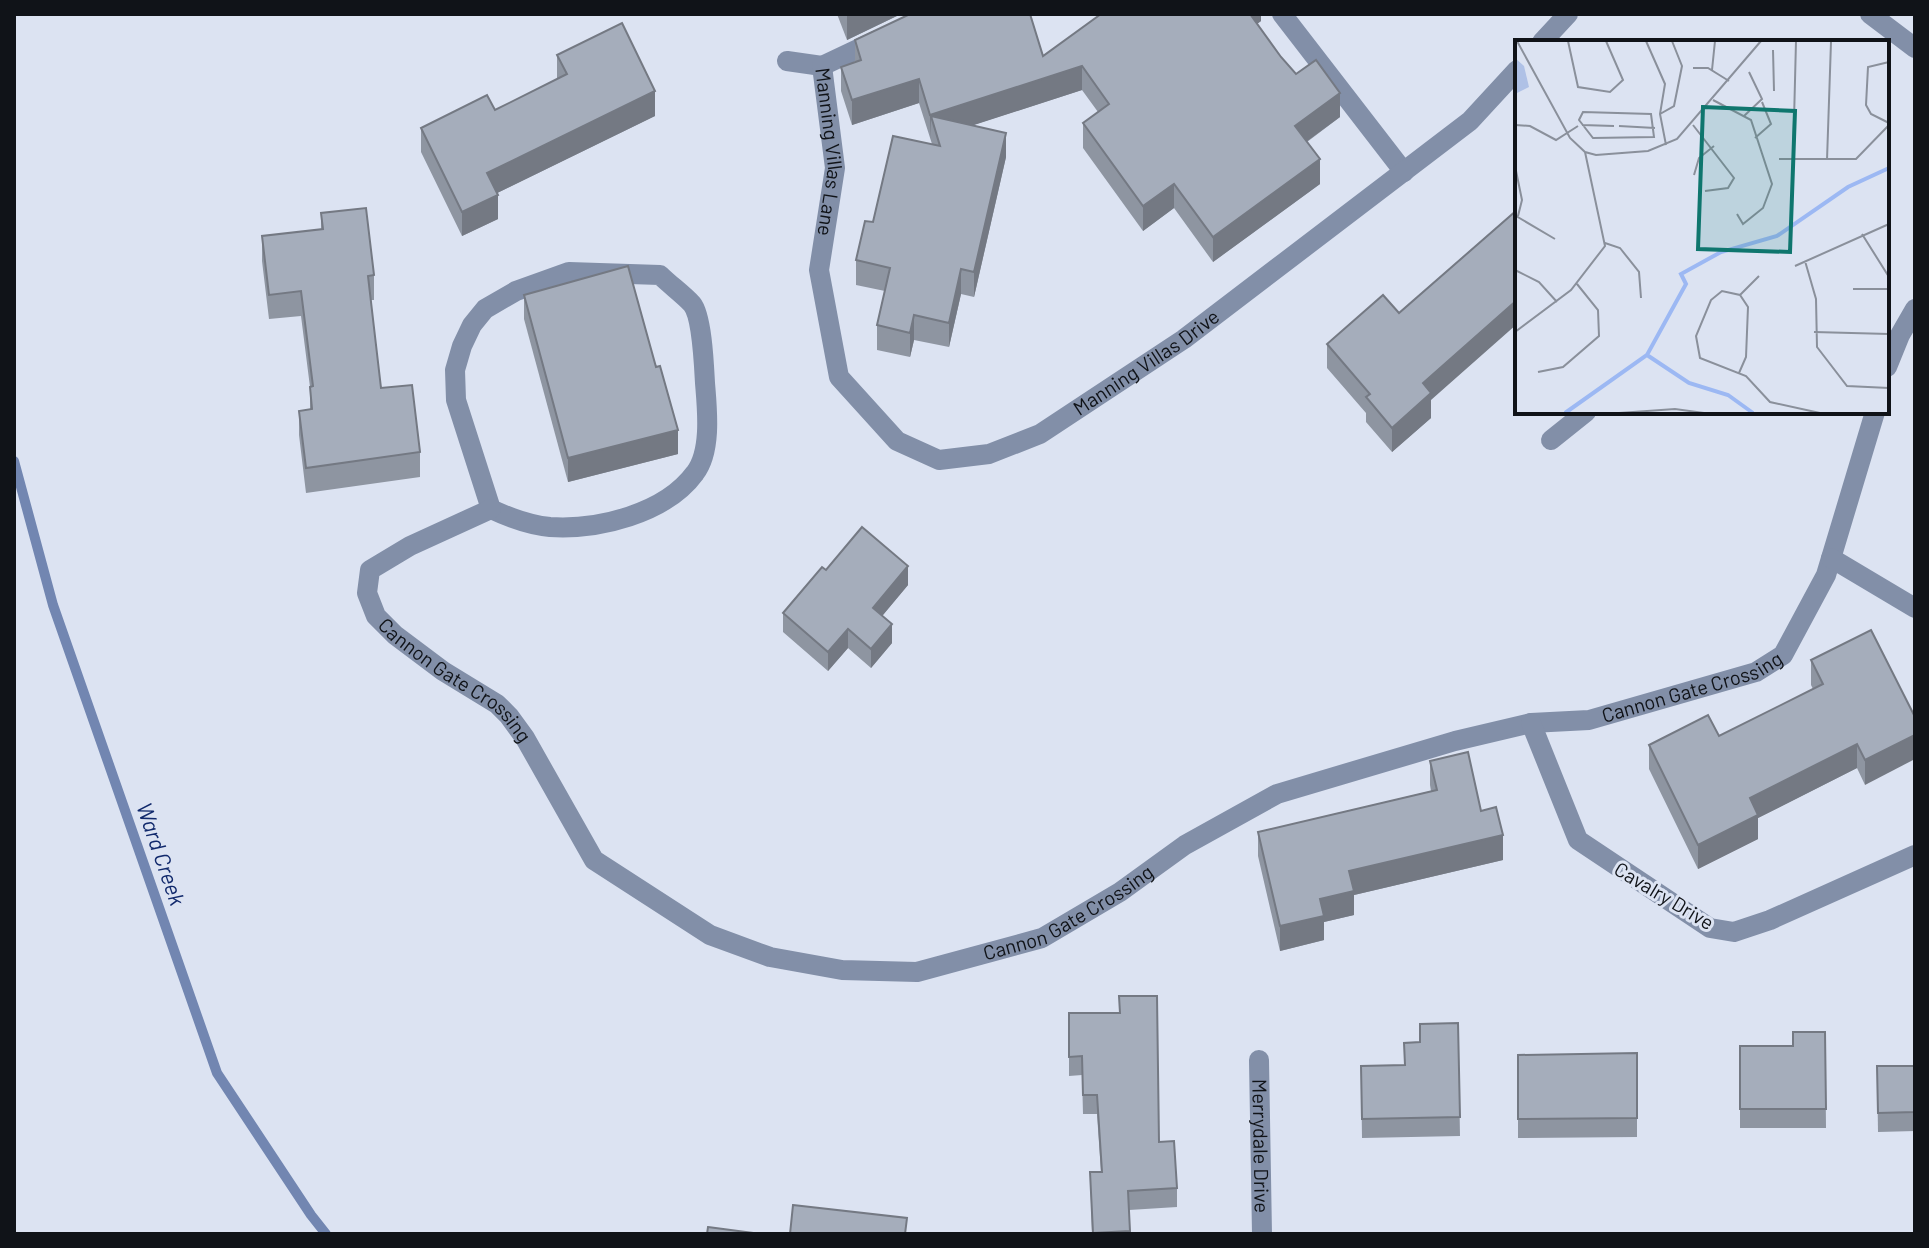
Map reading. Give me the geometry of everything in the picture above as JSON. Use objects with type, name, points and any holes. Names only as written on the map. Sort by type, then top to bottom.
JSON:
[{"type":"street","points":[[1282,14],[1404,172]]},
{"type":"street","points":[[1544,40],[1568,14]]},
{"type":"street","points":[[1870,14],[1915,48]]},
{"type":"street","points":[[822,66],[902,28]]},
{"type":"street","name":"Manning Villas Lane","points":[[787,61],[822,66],[835,168],[819,270]]},
{"type":"street","name":"Manning Villas Drive","points":[[819,270],[839,377],[897,441],[939,460],[989,454],[1040,434],[1184,339],[1470,121],[1515,72]]},
{"type":"street","points":[[569,272],[660,275],[694,307],[703,357],[706,405],[704,450],[696,472],[666,501],[629,518],[551,527],[520,522],[491,509],[456,400],[455,370],[472,325],[485,309],[516,291],[569,272]]},
{"type":"street","points":[[1889,362],[1915,309]]},
{"type":"street","points":[[1551,440],[1584,414]]},
{"type":"street","name":"Cannon Gate Crossing","points":[[491,509],[410,546],[370,570],[367,593],[376,616],[395,635],[443,671],[497,704],[509,716],[525,738],[594,860],[710,935],[770,957],[842,970],[917,972],[1042,938],[1120,892],[1185,845],[1277,794],[1455,741],[1531,723],[1589,720],[1756,672],[1783,655],[1826,575],[1874,414]]},
{"type":"street","points":[[1831,558],[1915,608]]},
{"type":"street","name":"Cavalry Drive","points":[[1531,723],[1578,840],[1710,928],[1734,932],[1770,920],[1915,855]]},
{"type":"street","name":"Merrydale Drive","points":[[1259,1060],[1262,1234]]},
{"type":"building","points":[[910,14],[1030,14],[1043,56],[1101,14],[1250,14],[1296,74],[1316,60],[1340,93],[1295,126],[1320,159],[1213,237],[1174,184],[1143,206],[1083,123],[1109,104],[1082,66],[930,115],[919,79],[852,100],[841,67],[861,60],[855,40]]},
{"type":"building","points":[[622,23],[655,91],[487,173],[498,195],[462,212],[421,128],[487,95],[495,110],[567,74],[557,55]]},
{"type":"building","points":[[931,116],[1006,133],[974,272],[961,269],[949,323],[914,315],[910,333],[877,325],[890,268],[856,260],[865,221],[873,222],[893,136],[940,146]]},
{"type":"building","points":[[366,208],[374,275],[368,276],[381,388],[412,385],[420,452],[306,468],[299,411],[312,409],[310,387],[313,386],[301,291],[269,295],[262,236],[323,229],[321,213]]},
{"type":"building","points":[[1515,212],[1515,302],[1423,383],[1431,393],[1392,428],[1366,397],[1370,394],[1327,344],[1383,295],[1399,313]]},
{"type":"building","points":[[628,266],[656,367],[660,366],[678,430],[568,458],[524,295]]},
{"type":"building","points":[[862,527],[908,566],[873,608],[892,624],[871,649],[848,629],[828,652],[783,613],[822,567],[826,570]]},
{"type":"building","points":[[1871,630],[1915,717],[1915,735],[1865,760],[1857,744],[1750,798],[1758,815],[1698,845],[1649,745],[1708,715],[1719,736],[1823,684],[1811,660]]},
{"type":"building","points":[[1468,752],[1481,811],[1496,807],[1503,835],[1349,871],[1354,891],[1320,899],[1324,916],[1280,926],[1258,832],[1437,790],[1430,761]]},
{"type":"building","points":[[1119,996],[1157,996],[1159,1142],[1174,1141],[1177,1188],[1128,1191],[1130,1231],[1093,1233],[1090,1172],[1102,1172],[1097,1095],[1083,1095],[1082,1056],[1069,1057],[1069,1013],[1120,1013]]},
{"type":"building","points":[[1458,1023],[1460,1117],[1362,1119],[1361,1066],[1405,1065],[1404,1043],[1420,1042],[1420,1024]]},
{"type":"building","points":[[1793,1032],[1825,1032],[1826,1109],[1740,1109],[1740,1046],[1793,1046]]},
{"type":"building","points":[[1637,1053],[1637,1118],[1518,1119],[1518,1055]]},
{"type":"building","points":[[1877,1066],[1915,1066],[1915,1112],[1878,1113]]},
{"type":"building","points":[[793,1205],[907,1218],[905,1234],[790,1234]]},
{"type":"building","points":[[708,1227],[761,1234],[707,1234]]},
{"type":"waterway","name":"Ward Creek","points":[[14,461],[53,605],[217,1073],[326,1234]]}]
